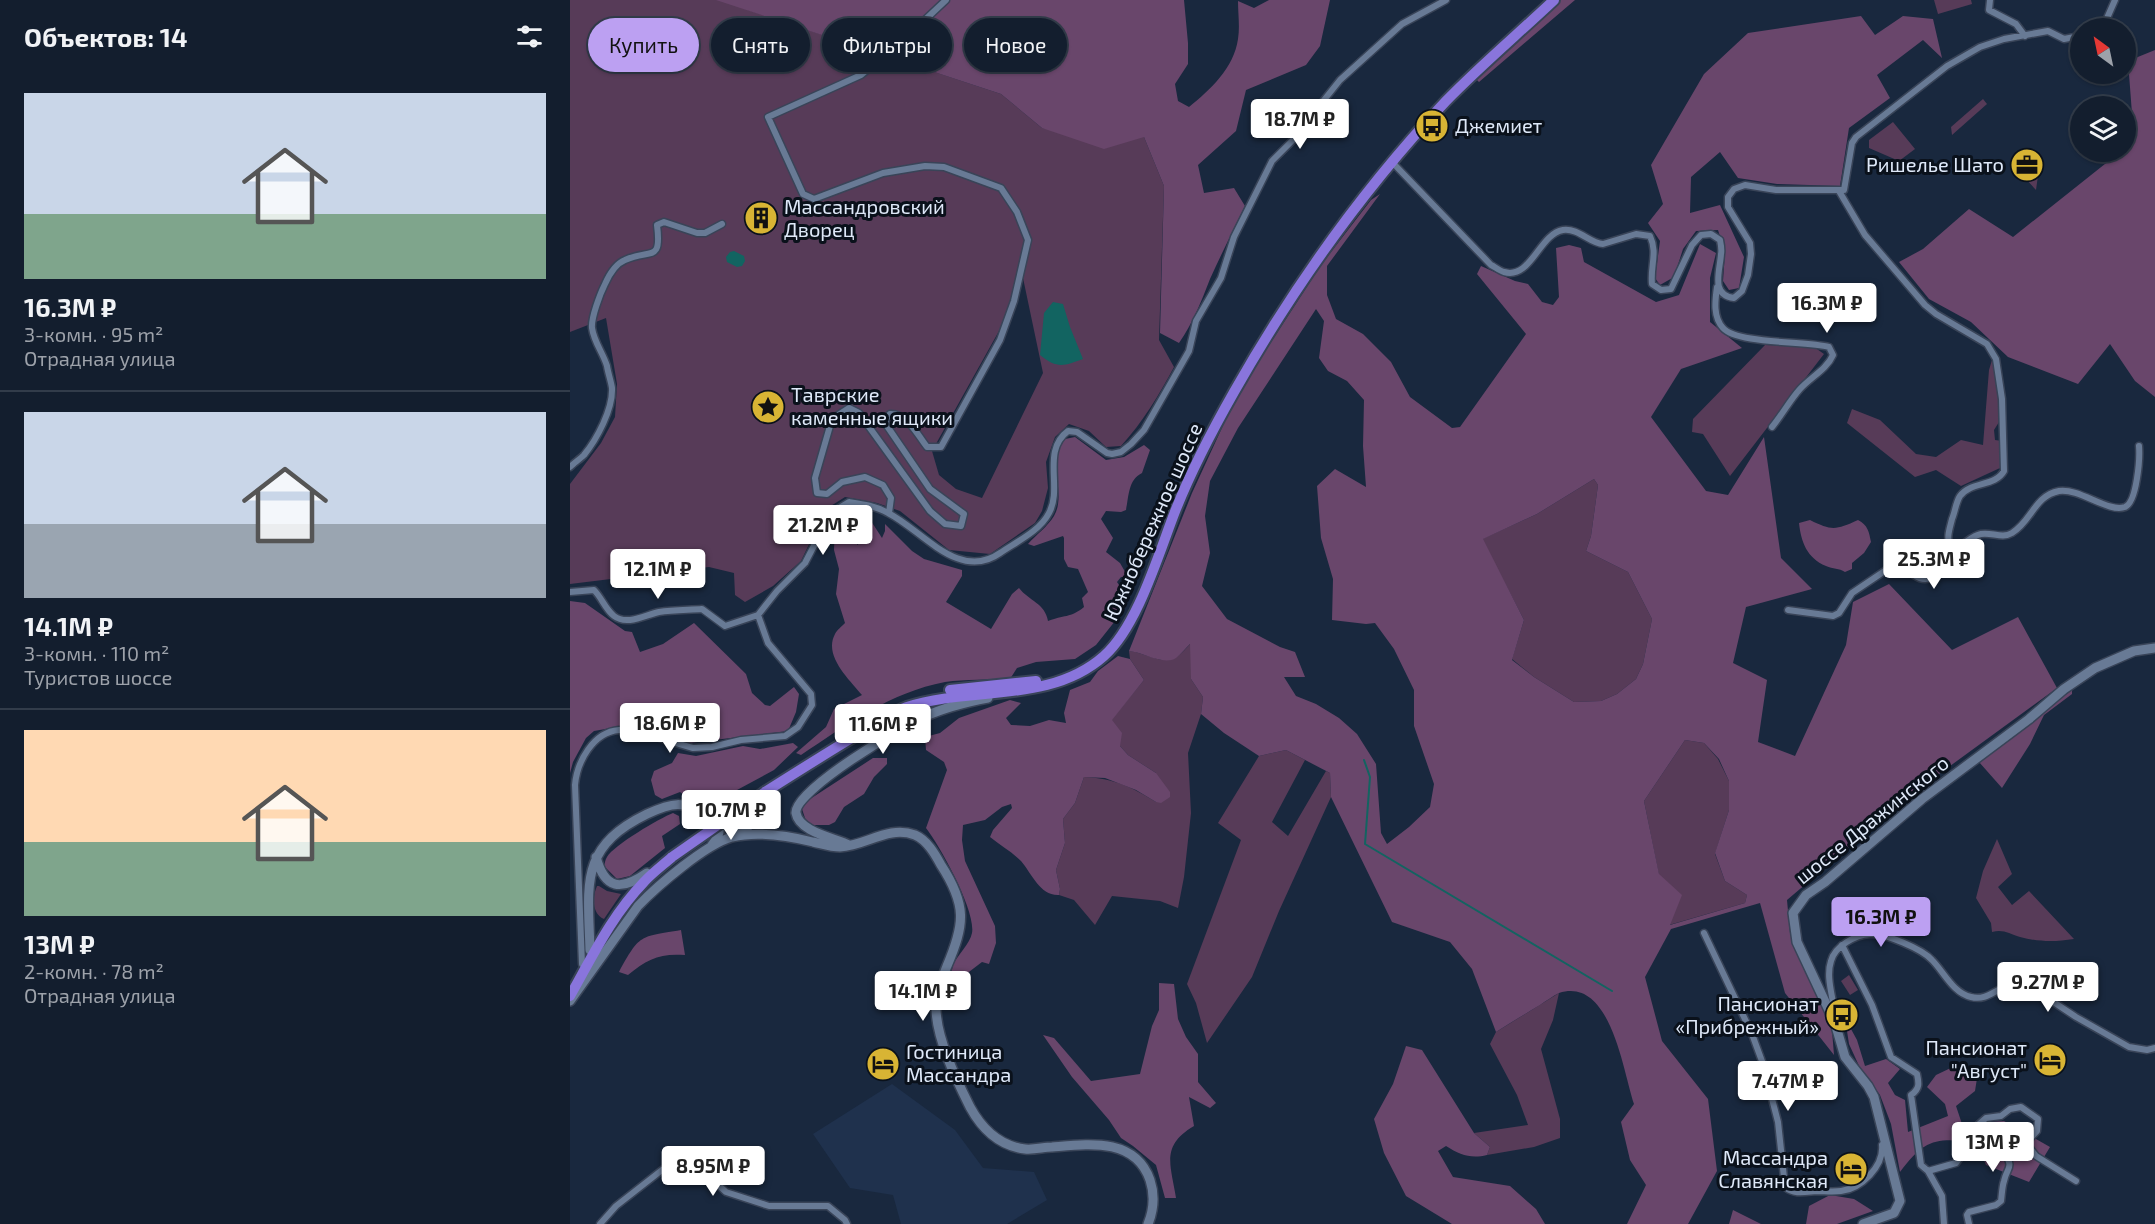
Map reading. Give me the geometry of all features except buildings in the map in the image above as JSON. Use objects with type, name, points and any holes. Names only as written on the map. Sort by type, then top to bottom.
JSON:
[{"type":"highway","name":"Южнобережное шоссе","points":[[570,996],[621,910],[644,882],[699,830],[900,704],[945,691],[1031,682],[1051,677],[1078,666],[1115,637],[1129,612],[1198,447],[1222,401],[1294,286],[1405,139],[1444,94],[1546,0]]},
{"type":"highway","name":"Южнобережное шоссе","points":[[763,790],[902,709],[946,697],[1014,692],[1050,684],[1068,678],[1102,658],[1119,640],[1134,614],[1182,495],[1232,395],[1329,244],[1378,174],[1394,160],[1449,99],[1554,0]]},
{"type":"highway","points":[[1394,160],[1405,143],[1405,139]]},
{"type":"highway","name":"Южнобережное шоссе","points":[[570,989],[601,931],[619,906],[647,873],[671,855]]},
{"type":"main road","name":"шоссе Дражинского","points":[[1863,1224],[1894,1213],[1900,1201],[1878,1108],[1869,1086],[1845,1057],[1835,1023],[1797,942],[1793,913],[1806,895],[1825,882],[1922,799],[2029,719],[2064,689],[2105,664],[2134,651],[2155,648]]},
{"type":"main road","points":[[849,845],[809,829],[799,820],[796,814],[797,805],[808,792],[884,738],[926,716],[960,704],[1014,692]]},
{"type":"main road","points":[[590,950],[586,927],[590,880],[596,857],[608,839],[619,830],[665,806],[680,804],[712,817],[719,826],[719,835],[704,852]]},
{"type":"main road","points":[[726,826],[760,835],[805,840],[839,847],[894,833],[916,836],[928,845],[959,898],[962,926],[958,942],[938,989],[936,1019],[941,1042],[970,1108],[993,1137],[1026,1149],[1108,1144],[1123,1150],[1136,1159],[1147,1173],[1152,1187],[1154,1203],[1148,1224]]},
{"type":"main road","points":[[570,1001],[644,900],[661,884],[704,852],[729,838],[760,835]]},
{"type":"main road","points":[[596,857],[605,878],[615,885],[627,884],[647,873]]},
{"type":"main road","points":[[586,927],[594,931],[601,931]]},
{"type":"street","points":[[889,513],[891,498],[883,484],[865,477],[842,482],[827,494],[817,493],[815,478],[832,418],[849,408],[859,413],[930,511],[945,524],[961,526],[964,514],[930,489],[885,420],[890,414],[898,413],[927,447],[941,447],[1000,340],[1014,301],[1028,240],[1017,212],[1001,188],[944,167],[925,166],[883,173],[814,200],[803,194],[768,117],[861,75],[946,0]]},
{"type":"street","points":[[570,592],[594,590],[615,617],[624,620],[658,612],[702,609],[725,626],[758,615],[777,591],[806,563],[831,513],[849,502],[870,505],[889,513],[927,541],[957,559],[980,562],[989,560],[1038,526],[1049,514],[1053,504],[1056,445],[1062,436],[1068,431],[1077,432],[1107,453],[1112,454],[1121,452],[1144,430],[1189,351],[1196,321],[1221,278],[1234,237],[1272,161],[1312,121],[1324,100],[1340,80],[1402,24],[1446,0]]},
{"type":"street","points":[[1990,0],[1989,10],[2016,24],[2025,36]]},
{"type":"street","points":[[2107,18],[2115,0]]},
{"type":"street","points":[[1717,282],[1720,291],[1734,298],[1742,291],[1748,275],[1750,243],[1728,207],[1728,197],[1734,189],[1745,185],[1776,190],[1844,190],[1852,143],[1861,132],[1947,66],[1980,48],[2004,39],[2048,31],[2064,39],[2070,38]]},
{"type":"street","points":[[1394,160],[1491,265],[1505,273],[1521,270],[1552,235],[1563,230],[1576,231],[1598,244],[1636,234],[1650,236],[1655,247],[1651,273],[1652,284],[1661,290],[1671,289],[1692,245],[1701,235],[1711,234],[1720,240],[1722,252],[1717,282],[1716,315],[1722,327],[1732,336],[1829,347],[1833,355],[1829,363],[1812,376],[1798,392],[1772,427]]},
{"type":"street","points":[[1839,191],[1865,235],[1925,305],[1987,344],[1996,359],[2002,399],[2004,471],[1998,480],[1975,487],[1959,498],[1948,538],[1950,547],[1953,549]]},
{"type":"street","points":[[570,467],[584,455],[609,404],[612,389],[592,326],[609,275],[618,263],[626,259],[649,255],[657,250],[659,243],[657,225],[664,222],[697,233],[705,233],[722,224]]},
{"type":"street","points":[[1788,610],[1833,616],[1839,613],[1852,593],[1901,560],[1915,576],[1923,579],[1931,578],[1939,574],[1950,562],[1953,549],[1981,534],[2010,534],[2019,527],[2038,502],[2050,494],[2061,491],[2085,495],[2115,508],[2128,505],[2132,499],[2140,461],[2139,446]]},
{"type":"street","points":[[582,964],[586,927],[575,785],[579,763],[591,745],[607,734],[618,730],[693,748],[785,736],[798,727],[812,705],[811,694],[768,643],[758,615]]},
{"type":"street","points":[[1704,933],[1752,1034],[1762,1064],[1778,1122],[1785,1187],[1795,1193],[1842,1191],[1863,1181],[1877,1167],[1881,1159],[1883,1149],[1878,1108]]},
{"type":"street","points":[[1835,1023],[1835,1005],[1829,966],[1832,958],[1842,945],[1857,936],[1872,933],[1892,938],[1931,958],[1955,988],[1970,997],[1988,995],[2001,987],[2013,984],[2031,987],[2076,1017],[2129,1047],[2147,1050],[2155,1048]]},
{"type":"street","points":[[1842,945],[1872,1005],[1891,1057],[1917,1074],[1920,1084],[1916,1092],[1911,1095],[1921,1165],[1928,1171],[1942,1196],[1944,1224]]},
{"type":"street","points":[[1928,1171],[1956,1162],[1968,1147],[1970,1132],[1986,1118],[2001,1116],[2010,1109],[2020,1107],[2038,1119],[2037,1131],[2026,1143],[2010,1145],[2005,1153],[2010,1161],[2010,1169],[2004,1178],[2001,1201],[1996,1205],[1970,1212],[1967,1215],[1969,1224]]},
{"type":"street","points":[[2026,1143],[2036,1156],[2076,1181]]},
{"type":"street","points":[[600,1224],[616,1206],[662,1170],[694,1163],[726,1192],[769,1206],[828,1206],[847,1224]]},
{"type":"shaded area","points":[[570,0],[933,0],[748,10],[772,18],[711,18],[711,72],[810,72],[810,31],[822,35],[822,72],[935,72],[1001,94],[1042,128],[1144,137],[1164,186],[1159,340],[1174,367],[1150,408],[1121,446],[1106,447],[1089,431],[1069,424],[1055,437],[1046,462],[1048,488],[1042,511],[1035,523],[990,554],[949,550],[900,511],[877,503],[845,497],[826,509],[801,561],[773,586],[745,602],[735,595],[734,573],[709,567],[570,584],[570,484],[601,443],[615,417],[617,384],[606,318],[570,332]],"holes":[[[1023,278],[1043,373],[982,498],[956,489],[939,475],[932,451],[1004,322]]]},
{"type":"shaded area","points":[[716,0],[1184,0],[1188,64],[1175,84],[1178,101],[1189,107],[1213,86],[1232,59],[1239,34],[1238,1],[1254,8],[1269,0],[1330,0],[1320,46],[1306,65],[1246,90],[1236,131],[1198,165],[1204,193],[1234,188],[1245,206],[1193,320],[1179,343],[1160,333],[1164,186],[1144,137],[1104,149],[1042,128],[1001,94],[934,72],[952,72],[952,18],[822,18],[822,35],[810,31],[810,18],[771,18]]},
{"type":"shaded area","points":[[1559,0],[1575,0],[1479,82],[1476,79]]},
{"type":"shaded area","points":[[1934,0],[1971,0],[1972,4],[1938,14]]},
{"type":"shaded area","points":[[1861,16],[1875,35],[1903,16],[1933,19],[1942,58],[1923,40],[1877,75],[1890,98],[1849,128],[1840,186],[1777,184],[1738,178],[1720,152],[1691,177],[1690,213],[1720,205],[1744,257],[1739,288],[1729,290],[1723,281],[1725,252],[1718,230],[1696,231],[1683,249],[1674,277],[1660,285],[1655,278],[1660,241],[1648,223],[1663,204],[1651,165],[1704,74],[1748,33]]},
{"type":"shaded area","points":[[2155,50],[2155,397],[2135,381],[2110,344],[2078,384],[2008,357],[1971,322],[1929,299],[1899,262],[1923,249],[1969,209],[2013,237],[2107,162],[2136,162],[2136,96],[2131,96],[2130,84],[2136,84],[2136,58]]},
{"type":"shaded area","points":[[1983,99],[1987,104],[1952,135],[1951,127]]},
{"type":"shaded area","points":[[1893,122],[1915,149],[1899,161],[1869,148],[1869,140]]},
{"type":"shaded area","points":[[2040,161],[2036,190],[2024,177]]},
{"type":"shaded area","points":[[1380,194],[1327,266],[1327,295],[1336,319],[1363,334],[1391,362],[1410,397],[1452,428],[1460,427],[1526,334],[1477,274],[1481,266],[1515,281],[1528,284],[1542,302],[1553,305],[1559,297],[1556,248],[1569,245],[1581,248],[1584,262],[1656,302],[1679,295],[1700,244],[1716,253],[1710,278],[1710,322],[1742,348],[1681,369],[1651,417],[1706,491],[1728,495],[1764,437],[1781,558],[1812,589],[1746,607],[1733,663],[1767,680],[1758,742],[1795,756],[1846,645],[1853,602],[1889,584],[1952,650],[2018,617],[2057,688],[1913,793],[1787,900],[1790,933],[1831,1018],[1834,1055],[1785,993],[1760,903],[1671,929],[1645,977],[1662,1041],[1708,1099],[1717,1171],[1688,1224],[1627,1224],[1646,1185],[1630,1160],[1621,1122],[1634,1104],[1612,1030],[1603,1012],[1591,999],[1577,992],[1559,993],[1496,1032],[1472,969],[1450,942],[1392,922],[1331,797],[1330,773],[1286,750],[1259,756],[1224,733],[1201,714],[1203,697],[1191,679],[1190,644],[1171,660],[1159,660],[1129,651],[1192,493],[1238,393],[1321,265],[1371,200]],"holes":[[[1316,309],[1324,321],[1319,358],[1328,371],[1347,381],[1364,400],[1363,446],[1366,487],[1335,469],[1317,486],[1321,538],[1333,579],[1332,620],[1375,623],[1394,649],[1414,690],[1414,726],[1434,784],[1430,807],[1387,844],[1381,833],[1376,764],[1357,734],[1339,718],[1316,704],[1296,696],[1284,677],[1305,677],[1295,652],[1280,647],[1227,619],[1202,586],[1210,553],[1205,516],[1210,481],[1238,428]],[[1594,479],[1598,485],[1591,536],[1586,551],[1628,572],[1652,619],[1643,664],[1636,679],[1617,694],[1601,701],[1574,702],[1512,660],[1524,620],[1483,539],[1537,514]],[[1685,740],[1704,743],[1719,759],[1729,781],[1729,810],[1715,853],[1725,881],[1747,895],[1745,903],[1670,925],[1682,895],[1659,874],[1644,801]]]},
{"type":"shaded area","points":[[734,251],[744,256],[745,261],[742,266],[737,267],[727,262],[726,257]]},
{"type":"shaded area","points":[[1053,302],[1063,304],[1083,359],[1061,365],[1051,363],[1040,355],[1044,313]]},
{"type":"shaded area","points":[[1765,345],[1814,347],[1824,354],[1730,476],[1703,434],[1692,432],[1693,419]]},
{"type":"shaded area","points":[[1992,360],[1997,366],[1999,422],[1994,430],[1995,440],[2002,441],[2000,468],[1961,486],[1936,470],[1915,477],[1847,423],[1852,409],[1880,420],[1916,454],[1936,457],[1961,440],[1983,445],[1989,370]]},
{"type":"shaded area","points":[[1075,437],[1106,460],[1124,457],[1144,445],[1150,450],[1142,473],[1132,484],[1126,510],[1106,511],[1101,519],[1113,538],[1106,552],[1120,563],[1128,577],[1121,577],[1117,582],[1123,591],[1123,611],[1096,645],[1075,659],[1036,662],[1017,668],[1010,679],[945,682],[906,693],[870,711],[801,755],[796,753],[826,727],[834,709],[862,695],[845,675],[832,651],[835,634],[845,623],[836,594],[839,569],[834,550],[835,524],[838,517],[842,516],[845,520],[844,533],[858,545],[860,518],[863,516],[871,521],[882,538],[885,524],[912,551],[924,559],[962,570],[962,576],[946,602],[991,629],[1012,594],[1019,588],[1044,610],[1048,621],[1071,615],[1084,607],[1082,598],[1088,592],[1078,569],[1068,567],[1064,559],[1063,536],[1034,546],[1028,544],[1054,516],[1059,498],[1057,458],[1065,439]]},
{"type":"shaded area","points":[[1594,479],[1598,485],[1591,536],[1586,551],[1628,572],[1652,619],[1643,664],[1636,679],[1617,694],[1601,701],[1574,702],[1534,677],[1512,659],[1524,620],[1482,539],[1537,514]]},
{"type":"shaded area","points":[[1810,520],[1834,528],[1858,520],[1869,532],[1871,542],[1864,553],[1852,563],[1852,569],[1845,572],[1829,567],[1814,559],[1803,543],[1799,523]]},
{"type":"shaded area","points":[[570,601],[585,603],[625,631],[632,632],[640,652],[663,644],[694,623],[746,674],[752,693],[765,705],[770,706],[794,687],[799,694],[796,712],[788,731],[689,743],[659,733],[617,727],[594,731],[586,738],[573,762],[570,773]]},
{"type":"shaded area","points":[[1191,643],[1191,679],[1203,697],[1201,714],[1188,753],[1191,813],[1178,908],[1160,901],[1112,896],[1095,925],[1074,900],[1059,895],[1056,870],[1065,843],[1063,819],[1075,803],[1084,777],[1122,784],[1156,802],[1156,773],[1128,755],[1120,746],[1111,720],[1144,680],[1130,659],[1129,651],[1165,660],[1180,654]]},
{"type":"shaded area","points":[[1118,656],[1130,659],[1144,680],[1112,720],[1122,733],[1120,746],[1128,755],[1156,773],[1170,792],[1170,797],[1161,803],[1156,802],[1136,790],[1105,778],[1084,777],[1075,803],[1063,819],[1065,843],[1056,870],[1059,895],[1042,888],[1021,861],[990,837],[993,830],[1012,808],[1011,804],[1002,807],[985,820],[963,825],[962,840],[965,861],[995,926],[996,943],[989,964],[982,962],[961,978],[949,978],[955,961],[971,937],[972,923],[956,879],[926,828],[947,770],[944,762],[926,750],[925,737],[940,733],[959,718],[1010,700],[1021,703],[1006,718],[1011,725],[1030,726],[1049,720],[1066,723],[1064,713],[1070,690],[1090,682],[1098,671]]},
{"type":"shaded area","points":[[2072,690],[2072,694],[2044,715],[2030,744],[2002,788],[1979,762]]},
{"type":"shaded area","points":[[1685,740],[1704,743],[1718,759],[1729,781],[1729,810],[1715,854],[1725,881],[1747,895],[1745,903],[1669,925],[1644,801]]},
{"type":"shaded area","points":[[793,743],[798,747],[774,770],[711,804],[690,799],[680,792],[662,799],[655,795],[651,780],[654,771],[672,763],[678,753],[696,756],[743,746],[760,749]]},
{"type":"shaded area","points":[[1286,750],[1305,760],[1272,822],[1288,836],[1326,771],[1330,773],[1331,797],[1279,911],[1252,977],[1207,1043],[1196,1003],[1187,984],[1241,840],[1218,823],[1259,756]]},
{"type":"shaded area","points":[[873,758],[887,758],[887,764],[874,777],[864,794],[844,807],[835,822],[829,825],[813,825],[806,821],[802,809],[807,801]]},
{"type":"shaded area","points":[[673,813],[679,816],[680,824],[662,836],[665,848],[630,876],[617,879],[604,866],[607,857],[618,846]]},
{"type":"shaded area","points":[[1997,839],[2012,874],[1998,887],[2012,905],[2029,891],[2074,939],[2040,941],[2003,931],[1992,932],[1991,923],[1976,898],[1983,871]]},
{"type":"shaded area","points":[[597,886],[621,894],[604,919],[597,913],[594,905]]},
{"type":"shaded area","points":[[681,930],[685,955],[654,958],[628,975],[619,972],[632,950],[642,939]]},
{"type":"shaded area","points":[[1849,975],[1858,990],[1850,995],[1841,981]]},
{"type":"shaded area","points":[[1159,983],[1174,984],[1178,1019],[1186,1037],[1198,1054],[1198,1082],[1216,1103],[1210,1108],[1189,1097],[1194,1126],[1176,1141],[1170,1157],[1176,1198],[1165,1198],[1156,1165],[1121,1138],[1109,1120],[1072,1077],[1043,1035],[1054,1038],[1091,1081],[1140,1074],[1152,1026],[1159,1010]]},
{"type":"shaded area","points":[[1559,993],[1553,1020],[1541,1049],[1560,1119],[1560,1138],[1534,1147],[1487,1155],[1490,1147],[1474,1133],[1528,1125],[1517,1095],[1490,1044],[1496,1032]]},
{"type":"shaded area","points":[[1845,1018],[1857,1040],[1865,1066],[1886,1059],[1900,1069],[1888,1083],[1895,1095],[1905,1100],[1908,1132],[1948,1116],[1945,1104],[1927,1087],[1936,1075],[1957,1065],[1978,1072],[1975,1091],[1956,1106],[1962,1124],[2004,1121],[2050,1147],[2029,1182],[1986,1165],[1976,1142],[1951,1140],[1932,1143],[1924,1147],[1900,1172],[1891,1124],[1880,1095],[1860,1068],[1849,1044]]},
{"type":"shaded area","points":[[1406,1046],[1422,1050],[1474,1133],[1490,1147],[1487,1155],[1476,1157],[1461,1154],[1446,1146],[1438,1151],[1453,1177],[1510,1186],[1536,1209],[1545,1224],[1452,1224],[1406,1196],[1384,1153],[1374,1119],[1393,1084]]},
{"type":"shaded area","points":[[892,1084],[955,1130],[983,1168],[1034,1172],[1047,1200],[1007,1224],[901,1224],[893,1195],[850,1188],[813,1134]]},
{"type":"shaded area","points":[[1830,1195],[1854,1199],[1873,1211],[1837,1224],[1806,1224],[1809,1206]]},
{"type":"shaded area","points":[[1733,1210],[1761,1224],[1729,1224]]},
{"type":"waterway","points":[[1364,760],[1370,777],[1365,844],[1612,991]]},
{"type":"place","name":"Джемиет","points":[[1432,126]]},
{"type":"place","name":"Ришелье Шато","points":[[2027,165]]},
{"type":"place","name":"Массандровский Дворец","points":[[761,218]]},
{"type":"place","name":"Таврские каменные ящики","points":[[768,407]]},
{"type":"place","name":"Пансионат «Прибрежный»","points":[[1842,1015]]},
{"type":"place","name":"Пансионат \"Август\"","points":[[2050,1060]]},
{"type":"place","name":"Гостиница Массандра","points":[[883,1064]]},
{"type":"place","name":"Массандра Славянская","points":[[1851,1169]]}]
